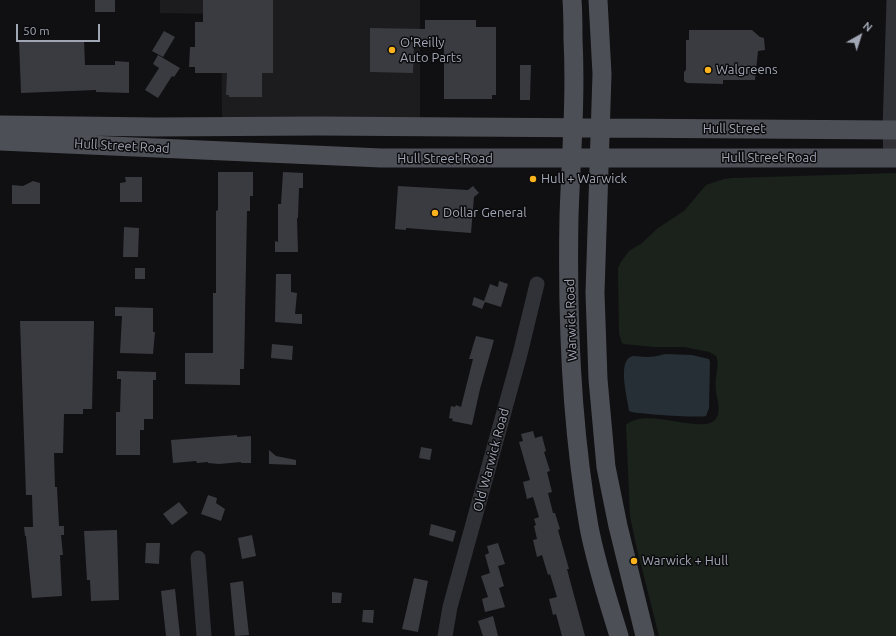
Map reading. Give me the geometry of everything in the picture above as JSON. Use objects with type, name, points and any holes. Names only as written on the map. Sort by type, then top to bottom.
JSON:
[{"type":"main road","name":"Warwick Road","points":[[572,0],[574,56],[569,253],[570,337],[577,441],[590,529],[606,596],[619,636]]},
{"type":"main road","name":"Warwick Road","points":[[598,0],[602,74],[595,293],[598,380],[605,460],[612,498],[645,636]]},
{"type":"main road","name":"Hull Street Road","points":[[0,125],[572,128]]},
{"type":"main road","name":"Hull Street","points":[[572,128],[893,130]]},
{"type":"main road","name":"Hull Street Road","points":[[0,141],[374,158],[894,158]]},
{"type":"street","points":[[894,0],[894,158]]},
{"type":"street","name":"Old Warwick Road","points":[[445,636],[450,607],[520,354],[537,284]]},
{"type":"street","points":[[198,558],[204,636]]},
{"type":"shaded area","points":[[160,0],[420,0],[420,118],[222,118],[221,14],[160,13]]},
{"type":"shaded area","points":[[896,173],[896,636],[659,636],[630,516],[626,425],[636,420],[648,418],[689,423],[711,423],[717,417],[719,411],[716,392],[718,366],[716,356],[709,352],[684,347],[654,347],[622,343],[619,334],[618,268],[621,262],[629,251],[642,243],[658,228],[684,211],[706,185],[724,179]]},
{"type":"shaded area","points":[[665,354],[692,355],[709,359],[709,408],[706,416],[666,415],[629,411],[624,380],[625,364],[628,359],[633,356],[651,357]]},
{"type":"building","points":[[95,0],[115,0],[115,12],[95,12]]},
{"type":"building","points":[[203,0],[273,0],[273,73],[262,73],[262,97],[229,97],[229,95],[226,95],[227,73],[195,73],[195,67],[189,67],[190,47],[195,47],[195,22],[203,22]]},
{"type":"building","points":[[425,20],[476,20],[476,27],[496,27],[496,95],[492,95],[492,99],[444,99],[444,46],[414,46],[413,73],[370,72],[370,28],[425,29]]},
{"type":"building","name":"Walgreens","points":[[689,30],[752,30],[760,37],[764,38],[765,50],[758,51],[755,80],[723,80],[723,84],[687,83],[684,81],[684,72],[686,70],[686,40],[689,40]]},
{"type":"building","points":[[164,31],[175,37],[163,57],[152,51]]},
{"type":"building","points":[[45,40],[45,42],[84,40],[85,65],[115,65],[115,61],[129,62],[129,93],[96,92],[96,90],[21,93],[19,41]]},
{"type":"building","points":[[158,55],[180,68],[174,77],[172,76],[158,98],[145,90],[159,68],[153,64]]},
{"type":"building","points":[[520,65],[531,65],[530,100],[520,100]]},
{"type":"building","points":[[218,172],[253,172],[253,196],[250,196],[250,211],[247,211],[244,369],[240,369],[240,385],[185,384],[185,353],[213,353],[213,293],[216,293],[216,211],[218,210]]},
{"type":"building","points":[[283,172],[303,173],[303,188],[299,188],[297,218],[298,252],[275,252],[275,241],[278,242],[278,204],[281,204]]},
{"type":"building","points":[[125,177],[142,177],[142,202],[120,202],[120,183],[126,182]]},
{"type":"building","points":[[33,181],[40,183],[40,204],[12,204],[12,185],[23,186]]},
{"type":"building","name":"Dollar General","points":[[398,186],[468,190],[473,186],[479,193],[474,197],[471,233],[406,228],[406,230],[395,229]]},
{"type":"building","points":[[124,227],[139,228],[138,257],[123,257]]},
{"type":"building","points":[[135,268],[145,268],[145,279],[135,279]]},
{"type":"building","points":[[276,274],[291,274],[291,292],[297,293],[295,314],[302,314],[302,324],[275,322]]},
{"type":"building","points":[[499,281],[508,284],[501,307],[485,302],[482,309],[472,305],[474,297],[484,301],[490,284],[498,287]]},
{"type":"building","points":[[115,307],[153,308],[153,332],[155,332],[153,354],[120,353],[122,316],[115,316]]},
{"type":"building","points":[[20,321],[94,321],[92,409],[83,409],[83,414],[64,414],[63,453],[54,453],[55,487],[57,487],[59,526],[64,526],[64,535],[61,535],[63,555],[60,555],[62,596],[32,598],[24,527],[33,527],[32,495],[26,495]]},
{"type":"building","points":[[476,336],[494,340],[480,389],[472,425],[452,421],[453,419],[449,418],[451,406],[455,407],[456,405],[461,407],[473,359],[469,359]]},
{"type":"building","points":[[272,344],[293,346],[292,360],[271,358]]},
{"type":"building","points":[[117,371],[156,372],[156,380],[153,380],[153,419],[144,419],[144,430],[140,430],[140,455],[116,455],[116,412],[120,412],[121,379],[117,379]]},
{"type":"building","points":[[533,431],[535,438],[542,436],[546,451],[544,452],[550,471],[547,472],[552,492],[548,493],[553,513],[555,513],[560,529],[558,530],[569,569],[567,569],[585,636],[562,636],[556,614],[553,615],[549,599],[557,597],[550,574],[548,575],[542,555],[537,557],[533,540],[537,539],[534,519],[539,517],[533,497],[527,499],[523,482],[530,480],[519,442],[523,441],[521,434]]},
{"type":"building","points":[[237,435],[237,437],[251,436],[251,463],[241,462],[219,464],[208,462],[197,463],[196,461],[173,463],[171,440]]},
{"type":"building","points":[[421,447],[432,449],[430,460],[419,458]]},
{"type":"building","points":[[269,450],[276,456],[296,460],[296,465],[269,464]]},
{"type":"building","points":[[208,495],[217,498],[216,503],[225,509],[221,521],[201,514]]},
{"type":"building","points":[[179,502],[188,513],[172,525],[163,514]]},
{"type":"building","points":[[431,524],[456,531],[453,542],[429,535]]},
{"type":"building","points":[[117,530],[119,600],[91,601],[90,580],[87,580],[84,531]]},
{"type":"building","points":[[252,535],[256,556],[242,559],[238,538]]},
{"type":"building","points":[[146,543],[160,543],[159,564],[145,563]]},
{"type":"building","points":[[498,543],[505,564],[498,566],[504,586],[499,588],[505,607],[485,612],[482,599],[488,597],[481,576],[490,573],[485,555],[489,553],[487,546]]},
{"type":"building","points":[[414,578],[428,581],[418,632],[402,629]]},
{"type":"building","points":[[243,581],[249,635],[235,636],[230,583]]},
{"type":"building","points":[[175,589],[180,636],[166,636],[161,591]]},
{"type":"building","points":[[332,592],[342,593],[341,603],[332,603]]},
{"type":"building","points":[[363,610],[374,610],[373,623],[362,622]]},
{"type":"building","points":[[493,616],[498,636],[483,636],[478,621]]},
{"type":"place","name":"O'Reilly Auto Parts","points":[[392,50]]},
{"type":"place","name":"Walgreens","points":[[708,70]]},
{"type":"place","name":"Hull + Warwick","points":[[533,179]]},
{"type":"place","name":"Dollar General","points":[[435,213]]},
{"type":"place","name":"Warwick + Hull","points":[[634,561]]}]
